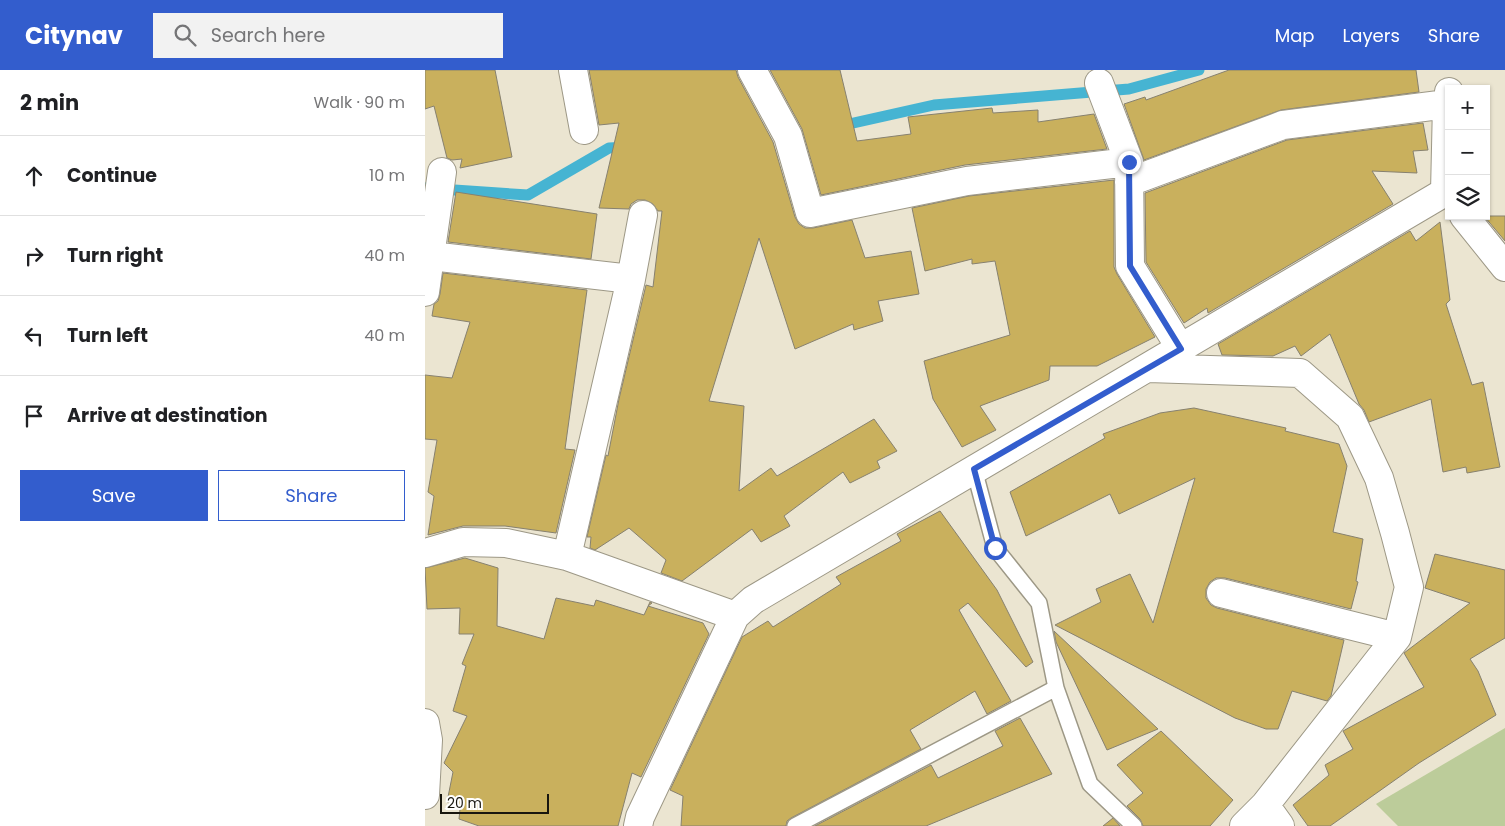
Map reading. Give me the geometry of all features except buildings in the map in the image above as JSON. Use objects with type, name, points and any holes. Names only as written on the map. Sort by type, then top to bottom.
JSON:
[{"type":"street","points":[[573,70],[584,130]]},
{"type":"street","points":[[751,70],[788,136],[810,213],[967,181],[1129,172],[1283,125],[1445,96]]},
{"type":"street","points":[[1450,85],[1452,70]]},
{"type":"street","points":[[1099,83],[1129,172],[1130,266],[1181,349]]},
{"type":"street","points":[[1447,175],[1448,130]]},
{"type":"street","points":[[425,292],[442,172]]},
{"type":"street","points":[[638,826],[735,616],[753,600],[1445,195]]},
{"type":"street","points":[[567,556],[631,278],[643,215]]},
{"type":"street","points":[[1467,220],[1505,267]]},
{"type":"street","points":[[431,256],[631,278]]},
{"type":"street","points":[[1147,368],[1300,373],[1350,416],[1379,478],[1409,586],[1397,637],[1273,815],[1244,826]]},
{"type":"street","points":[[425,552],[463,542],[507,543],[567,556],[735,616]]},
{"type":"street","points":[[1221,593],[1397,637]]},
{"type":"street","points":[[425,723],[427,740],[425,795]]},
{"type":"lane","points":[[974,469],[995,548],[1039,603],[1056,688],[1090,784],[1135,826]]},
{"type":"lane","points":[[795,826],[1056,688]]},
{"type":"green space","points":[[1505,728],[1505,826],[1398,826],[1376,804]]},
{"type":"waterway","points":[[840,126],[934,105],[1129,89],[1199,70]]},
{"type":"waterway","points":[[425,188],[528,195],[609,148],[628,147]]},
{"type":"route","points":[[995,548],[974,469],[1181,349],[1130,266],[1129,162]]}]
